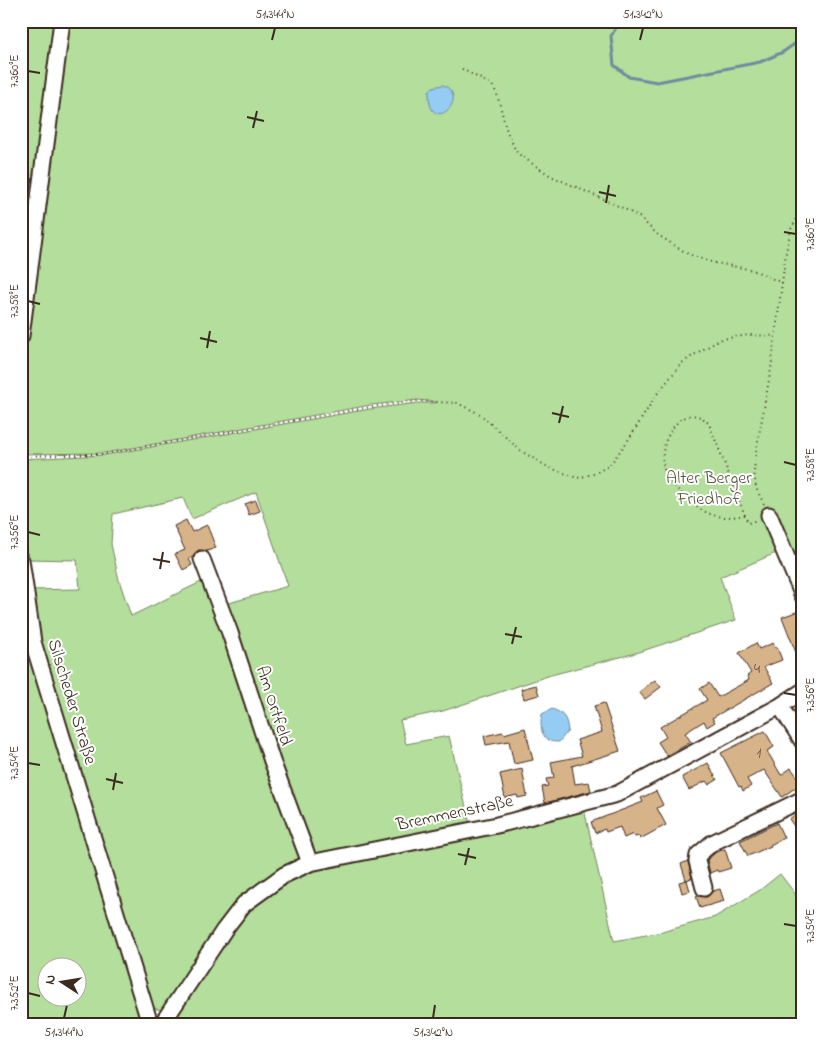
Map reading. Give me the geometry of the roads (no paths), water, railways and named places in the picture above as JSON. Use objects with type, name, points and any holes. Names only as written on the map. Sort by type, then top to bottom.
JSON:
[{"type":"street","points":[[21,336],[62,21]]},
{"type":"street","points":[[769,515],[803,596]]},
{"type":"street","name":"Am Ortfeld","points":[[202,559],[230,633],[272,761],[310,863]]},
{"type":"street","name":"Silscheder Straße","points":[[21,560],[32,642],[150,1024]]},
{"type":"street","name":"Bremmenstraße","points":[[162,1024],[224,930],[244,904],[284,875],[310,863],[497,825],[617,794],[780,706],[803,691]]},
{"type":"street","points":[[780,706],[797,726],[803,742]]},
{"type":"street","points":[[704,888],[697,861],[698,855],[712,843],[803,799]]},
{"type":"water","points":[[443,85],[451,91],[453,98],[451,105],[440,114],[435,112],[430,105],[429,91],[433,87]]},
{"type":"water","points":[[552,709],[559,712],[567,723],[568,731],[559,742],[553,742],[545,738],[542,730],[542,714]]},
{"type":"waterway","points":[[21,30],[25,21]]},
{"type":"waterway","points":[[620,21],[611,36],[614,65],[629,77],[657,82],[760,62],[783,52],[803,38]]},
{"type":"park label","name":"Alter Berger Friedhof","points":[[709,489]]}]
